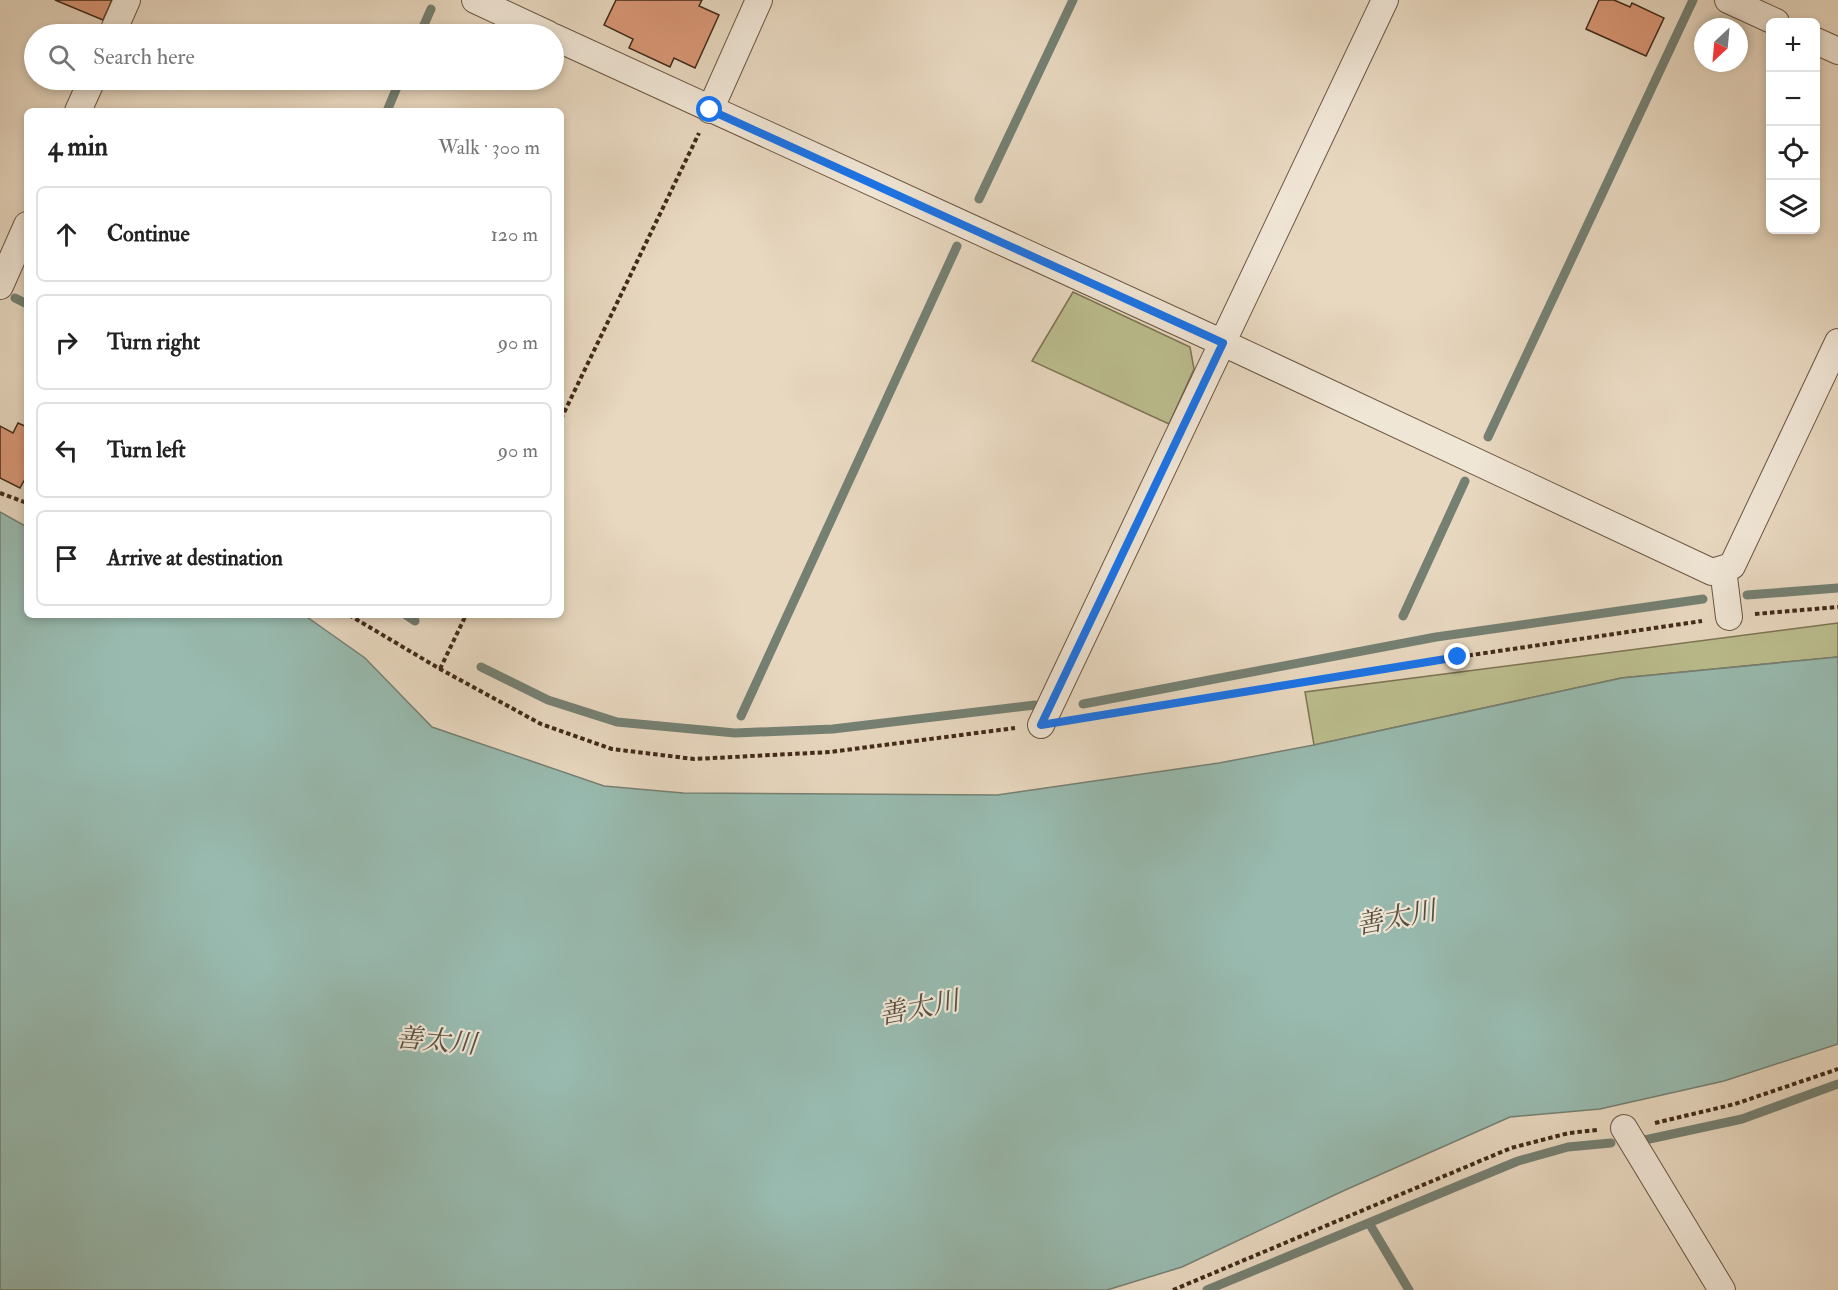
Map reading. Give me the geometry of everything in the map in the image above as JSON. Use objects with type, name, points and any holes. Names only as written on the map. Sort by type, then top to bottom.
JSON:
[{"type":"street","points":[[116,24],[127,0]]},
{"type":"street","points":[[475,0],[527,24]]},
{"type":"street","points":[[710,110],[759,0]]},
{"type":"street","points":[[1041,725],[1385,0]]},
{"type":"street","points":[[1728,0],[1767,18]]},
{"type":"street","points":[[564,42],[1223,343],[1712,572],[1732,566],[1838,342]]},
{"type":"street","points":[[1820,43],[1838,51]]},
{"type":"street","points":[[79,108],[87,90]]},
{"type":"street","points":[[0,286],[24,232]]},
{"type":"street","points":[[1723,569],[1729,617]]},
{"type":"street","points":[[1624,1128],[1722,1290]]},
{"type":"path","points":[[564,413],[710,110]]},
{"type":"path","points":[[0,493],[24,502]]},
{"type":"path","points":[[354,618],[440,669],[541,724],[612,749],[694,759],[830,752],[1041,725],[1458,657],[1729,617],[1838,607]]},
{"type":"path","points":[[440,669],[465,618]]},
{"type":"path","points":[[1173,1290],[1511,1148],[1569,1133],[1642,1126],[1735,1104],[1838,1069]]},
{"type":"green space","points":[[1073,292],[1190,347],[1194,369],[1169,424],[1032,361]]},
{"type":"green space","points":[[1838,623],[1838,657],[1621,678],[1314,745],[1305,692]]},
{"type":"water","name":"善太川","points":[[0,512],[24,525],[24,618],[308,618],[365,658],[432,727],[604,786],[683,793],[997,795],[1219,763],[1314,745],[1622,678],[1838,657],[1838,1044],[1724,1081],[1600,1109],[1510,1117],[1343,1191],[1182,1267],[1107,1290],[0,1290]]},
{"type":"building","points":[[55,0],[112,0],[103,20]]},
{"type":"building","points":[[616,0],[702,0],[699,6],[719,15],[695,68],[674,58],[670,67],[629,48],[633,39],[604,25]]},
{"type":"building","points":[[1599,0],[1614,0],[1630,7],[1632,3],[1664,18],[1646,56],[1586,29]]},
{"type":"building","points":[[18,423],[24,426],[24,481],[20,488],[0,478],[0,426],[13,433]]},
{"type":"waterway","points":[[979,199],[1073,0]]},
{"type":"waterway","points":[[1488,437],[1693,0]]},
{"type":"waterway","points":[[424,24],[431,9]]},
{"type":"waterway","points":[[388,108],[396,90]]},
{"type":"waterway","points":[[741,716],[957,246]]},
{"type":"waterway","points":[[15,298],[24,302]]},
{"type":"waterway","points":[[1403,616],[1465,481]]},
{"type":"waterway","points":[[1747,595],[1838,588]]},
{"type":"waterway","points":[[1083,704],[1436,637],[1703,599]]},
{"type":"waterway","points":[[410,618],[415,621]]},
{"type":"waterway","points":[[481,667],[548,700],[617,722],[735,733],[833,729],[1035,705]]},
{"type":"waterway","points":[[1640,1141],[1742,1119],[1838,1084]]},
{"type":"waterway","points":[[1207,1290],[1518,1161],[1568,1147],[1611,1143]]},
{"type":"waterway","points":[[1369,1223],[1409,1290]]},
{"type":"route","points":[[710,110],[1223,343],[1041,725],[1458,657]]}]
